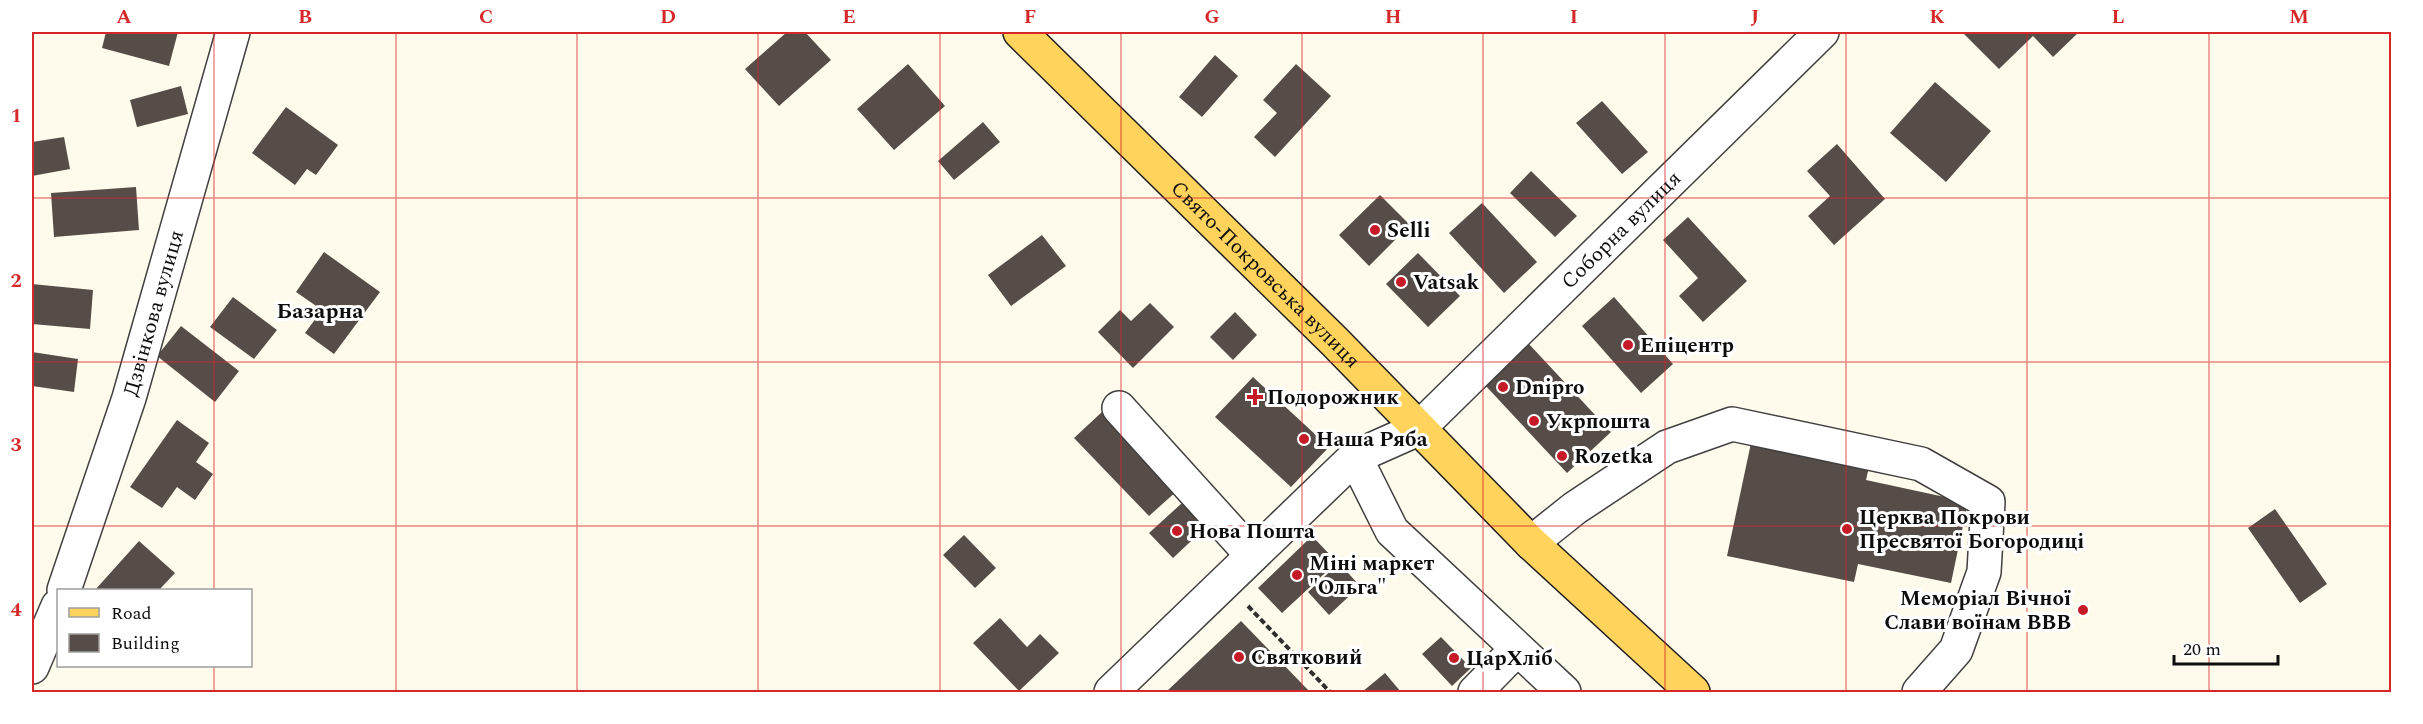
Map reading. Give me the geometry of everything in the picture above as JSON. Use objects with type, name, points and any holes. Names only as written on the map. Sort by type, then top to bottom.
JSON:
[{"type":"main road","name":"Свято-Покровська вулиця","points":[[1020,32],[1335,342],[1531,543],[1694,693]]},
{"type":"street","name":"Дзвінкова вулиця","points":[[65,589],[129,398],[233,32]]},
{"type":"street","name":"Соборна вулиця","points":[[1418,429],[1822,32]]},
{"type":"street","points":[[1119,408],[1252,555]]},
{"type":"street","points":[[1531,543],[1575,508],[1667,447],[1731,424],[1921,464],[1988,502],[1984,572],[1964,628],[1956,650],[1919,693]]},
{"type":"street","points":[[1111,693],[1355,457],[1418,429]]},
{"type":"street","points":[[1355,457],[1392,531],[1563,693]]},
{"type":"street","points":[[32,667],[57,608]]},
{"type":"street","points":[[1475,693],[1517,648]]},
{"type":"path","points":[[1225,581],[1330,693]]},
{"type":"building","points":[[106,32],[178,32],[169,66],[102,48]]},
{"type":"building","points":[[787,32],[805,32],[831,60],[779,106],[745,69]]},
{"type":"building","points":[[1966,32],[2079,32],[2053,57],[2033,36],[1999,69],[1964,34]]},
{"type":"building","points":[[1215,55],[1238,76],[1202,117],[1179,97]]},
{"type":"building","points":[[908,64],[945,106],[894,150],[857,109]]},
{"type":"building","points":[[1296,64],[1331,96],[1275,157],[1254,137],[1277,113],[1263,100]]},
{"type":"building","points":[[1935,82],[1991,131],[1946,182],[1890,133]]},
{"type":"building","points":[[181,86],[188,114],[137,127],[130,100]]},
{"type":"building","points":[[1602,101],[1648,152],[1622,174],[1576,123]]},
{"type":"building","points":[[286,107],[338,145],[316,175],[307,169],[295,185],[252,153]]},
{"type":"building","points":[[983,122],[1000,142],[954,180],[938,161]]},
{"type":"building","points":[[64,137],[70,169],[32,176],[32,142]]},
{"type":"building","points":[[1837,144],[1885,199],[1834,245],[1808,216],[1830,196],[1807,171]]},
{"type":"building","points":[[1531,171],[1577,216],[1555,237],[1510,193]]},
{"type":"building","points":[[136,187],[139,230],[54,237],[51,193]]},
{"type":"building","name":"Selli","points":[[1380,195],[1410,225],[1369,266],[1339,235]]},
{"type":"building","points":[[1482,203],[1537,262],[1504,293],[1449,233]]},
{"type":"building","points":[[1688,217],[1747,281],[1703,322],[1679,296],[1698,278],[1663,240]]},
{"type":"building","points":[[1042,235],[1066,266],[1011,306],[988,275]]},
{"type":"building","points":[[324,252],[380,292],[334,354],[305,333],[322,310],[296,292]]},
{"type":"building","points":[[1418,253],[1460,296],[1428,327],[1386,284]]},
{"type":"building","points":[[32,284],[93,290],[90,329],[32,324]]},
{"type":"building","points":[[233,297],[277,330],[254,359],[210,327]]},
{"type":"building","name":"Епіцентр","points":[[1614,297],[1673,364],[1641,393],[1582,326]]},
{"type":"building","points":[[1150,303],[1174,327],[1133,368],[1098,332],[1120,310],[1131,321]]},
{"type":"building","points":[[1235,312],[1257,335],[1233,360],[1210,337]]},
{"type":"building","points":[[181,326],[239,371],[215,402],[157,356]]},
{"type":"building","points":[[1528,343],[1611,432],[1567,473],[1484,384]]},
{"type":"building","points":[[32,352],[78,359],[74,392],[32,386]]},
{"type":"building","points":[[1253,377],[1329,447],[1291,487],[1215,417]]},
{"type":"building","points":[[1103,411],[1178,490],[1149,516],[1074,438]]},
{"type":"building","points":[[177,420],[209,443],[196,462],[213,474],[195,500],[177,487],[162,508],[130,487]]},
{"type":"building","name":"Церква Покрови Пресвятої Богородиці","points":[[1751,443],[1869,467],[1866,480],[1968,502],[1951,583],[1858,564],[1854,582],[1727,556]]},
{"type":"building","name":"Нова Пошта","points":[[1182,503],[1205,528],[1173,558],[1149,533]]},
{"type":"building","points":[[2275,509],[2327,584],[2300,603],[2248,528]]},
{"type":"building","points":[[964,535],[996,568],[975,588],[943,555]]},
{"type":"building","name":"Міні маркет \"Ольга\"","points":[[1312,536],[1337,562],[1282,613],[1258,588]]},
{"type":"building","points":[[139,541],[175,573],[160,589],[96,589]]},
{"type":"building","points":[[1339,563],[1360,586],[1329,615],[1308,592]]},
{"type":"building","points":[[1000,618],[1027,647],[1040,634],[1059,653],[1019,691],[973,643]]},
{"type":"building","name":"Святковий","points":[[1241,621],[1310,692],[1166,692]]},
{"type":"building","points":[[1441,637],[1471,668],[1452,686],[1422,654]]},
{"type":"building","points":[[1385,673],[1401,692],[1362,692]]},
{"type":"place","name":"Selli","points":[[1375,230]]},
{"type":"place","name":"Vatsak","points":[[1401,282]]},
{"type":"place","name":"Епіцентр","points":[[1628,345]]},
{"type":"place","name":"Dnipro","points":[[1503,387]]},
{"type":"place","name":"Подорожник","points":[[1255,397]]},
{"type":"place","name":"Укрпошта","points":[[1534,421]]},
{"type":"place","name":"Наша Ряба","points":[[1304,439]]},
{"type":"place","name":"Rozetka","points":[[1562,456]]},
{"type":"place","name":"Церква Покрови Пресвятої Богородиці","points":[[1847,529]]},
{"type":"place","name":"Нова Пошта","points":[[1177,531]]},
{"type":"place","name":"Міні маркет \"Ольга\"","points":[[1297,575]]},
{"type":"place","name":"Меморіал Вічної Слави воїнам ВВВ","points":[[2083,610]]},
{"type":"place","name":"Святковий","points":[[1239,657]]},
{"type":"place","name":"ЦарХліб","points":[[1454,658]]},
{"type":"district","name":"Базарна","points":[[320,310]]}]
